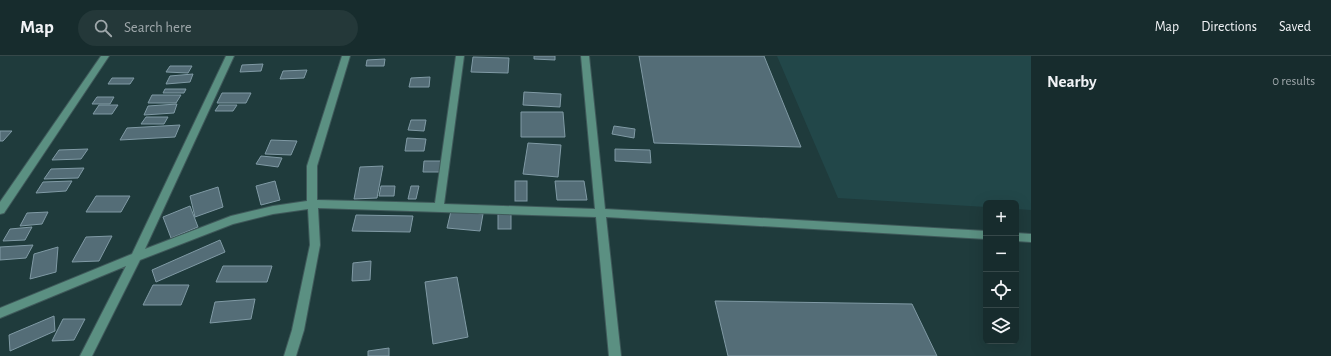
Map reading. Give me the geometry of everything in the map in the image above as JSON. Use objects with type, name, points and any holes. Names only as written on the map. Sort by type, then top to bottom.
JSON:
[{"type":"street","points":[[0,210],[105,56]]},
{"type":"street","points":[[86,356],[136,257],[230,56]]},
{"type":"street","points":[[290,356],[298,330],[315,246],[314,204],[311,181],[312,166],[346,56]]},
{"type":"street","points":[[439,207],[460,56]]},
{"type":"street","points":[[585,56],[615,356]]},
{"type":"street","points":[[0,313],[231,220],[273,210],[314,204],[600,213],[983,235]]},
{"type":"street","points":[[1019,237],[1031,238]]},
{"type":"shaded area","points":[[777,56],[1031,56],[1031,210],[1019,209],[1019,200],[983,200],[983,207],[838,198]]},
{"type":"building","points":[[534,56],[555,56],[555,60],[534,59]]},
{"type":"building","points":[[639,56],[764,56],[801,147],[654,143]]},
{"type":"building","points":[[473,57],[509,58],[508,73],[471,72]]},
{"type":"building","points":[[385,59],[384,66],[366,66],[367,60]]},
{"type":"building","points":[[263,64],[261,71],[240,72],[242,65]]},
{"type":"building","points":[[170,66],[192,66],[188,73],[166,72]]},
{"type":"building","points":[[307,70],[304,78],[280,79],[283,71]]},
{"type":"building","points":[[193,74],[190,82],[166,84],[170,76]]},
{"type":"building","points":[[430,77],[429,87],[409,87],[411,78]]},
{"type":"building","points":[[112,78],[134,78],[130,84],[108,84]]},
{"type":"building","points":[[165,89],[186,89],[184,93],[163,93]]},
{"type":"building","points":[[524,92],[561,94],[560,107],[523,105]]},
{"type":"building","points":[[222,93],[251,93],[246,103],[217,103]]},
{"type":"building","points":[[152,95],[181,95],[176,103],[148,103]]},
{"type":"building","points":[[97,97],[114,97],[110,104],[92,104]]},
{"type":"building","points":[[177,104],[174,113],[144,115],[148,106]]},
{"type":"building","points":[[99,105],[118,105],[112,114],[93,114]]},
{"type":"building","points":[[219,105],[237,105],[233,111],[215,111]]},
{"type":"building","points":[[521,112],[563,112],[565,137],[521,137]]},
{"type":"building","points":[[146,117],[168,117],[164,124],[141,124]]},
{"type":"building","points":[[411,120],[426,120],[424,131],[408,130]]},
{"type":"building","points":[[180,125],[175,137],[120,140],[127,128]]},
{"type":"building","points":[[614,126],[635,129],[634,138],[612,134]]},
{"type":"building","points":[[0,131],[12,131],[3,141],[0,141]]},
{"type":"building","points":[[407,138],[426,139],[424,151],[405,151]]},
{"type":"building","points":[[271,140],[297,141],[291,155],[265,154]]},
{"type":"building","points":[[528,143],[561,145],[558,177],[523,174]]},
{"type":"building","points":[[88,149],[81,159],[52,160],[59,150]]},
{"type":"building","points":[[615,149],[650,150],[651,163],[615,161]]},
{"type":"building","points":[[261,156],[282,158],[278,167],[256,164]]},
{"type":"building","points":[[424,161],[441,161],[440,172],[423,172]]},
{"type":"building","points":[[383,166],[377,198],[354,199],[360,167]]},
{"type":"building","points":[[84,168],[78,178],[44,179],[51,169]]},
{"type":"building","points":[[72,181],[66,191],[36,193],[43,182]]},
{"type":"building","points":[[275,181],[280,200],[261,205],[256,186]]},
{"type":"building","points":[[515,181],[527,181],[527,201],[515,201]]},
{"type":"building","points":[[555,181],[584,181],[587,200],[557,200]]},
{"type":"building","points":[[381,186],[395,186],[394,196],[379,196]]},
{"type":"building","points":[[411,186],[419,186],[416,199],[408,199]]},
{"type":"building","points":[[218,187],[223,207],[195,217],[190,196]]},
{"type":"building","points":[[96,196],[130,196],[121,212],[86,212]]},
{"type":"building","points":[[190,206],[198,227],[171,238],[163,217]]},
{"type":"building","points":[[451,211],[483,214],[480,231],[447,228]]},
{"type":"building","points":[[48,212],[42,224],[20,226],[27,213]]},
{"type":"building","points":[[498,214],[511,214],[511,229],[498,229]]},
{"type":"building","points":[[356,215],[413,216],[410,232],[352,231]]},
{"type":"building","points":[[32,227],[25,240],[3,241],[10,229]]},
{"type":"building","points":[[112,236],[99,261],[72,262],[86,237]]},
{"type":"building","points":[[220,240],[225,252],[156,282],[152,270]]},
{"type":"building","points":[[33,245],[26,258],[0,260],[0,247]]},
{"type":"building","points":[[58,247],[56,272],[30,279],[34,254]]},
{"type":"building","points":[[371,261],[370,280],[352,281],[353,263]]},
{"type":"building","points":[[223,266],[272,266],[267,282],[216,282]]},
{"type":"building","points":[[457,277],[468,337],[433,344],[425,282]]},
{"type":"building","points":[[153,285],[189,285],[181,305],[143,305]]},
{"type":"building","points":[[255,299],[251,319],[210,323],[215,302]]},
{"type":"building","points":[[715,301],[912,304],[937,356],[728,356]]},
{"type":"building","points":[[54,316],[55,331],[10,351],[9,335]]},
{"type":"building","points":[[63,319],[85,319],[74,340],[52,341]]},
{"type":"building","points":[[389,348],[389,356],[368,356],[368,351]]}]
